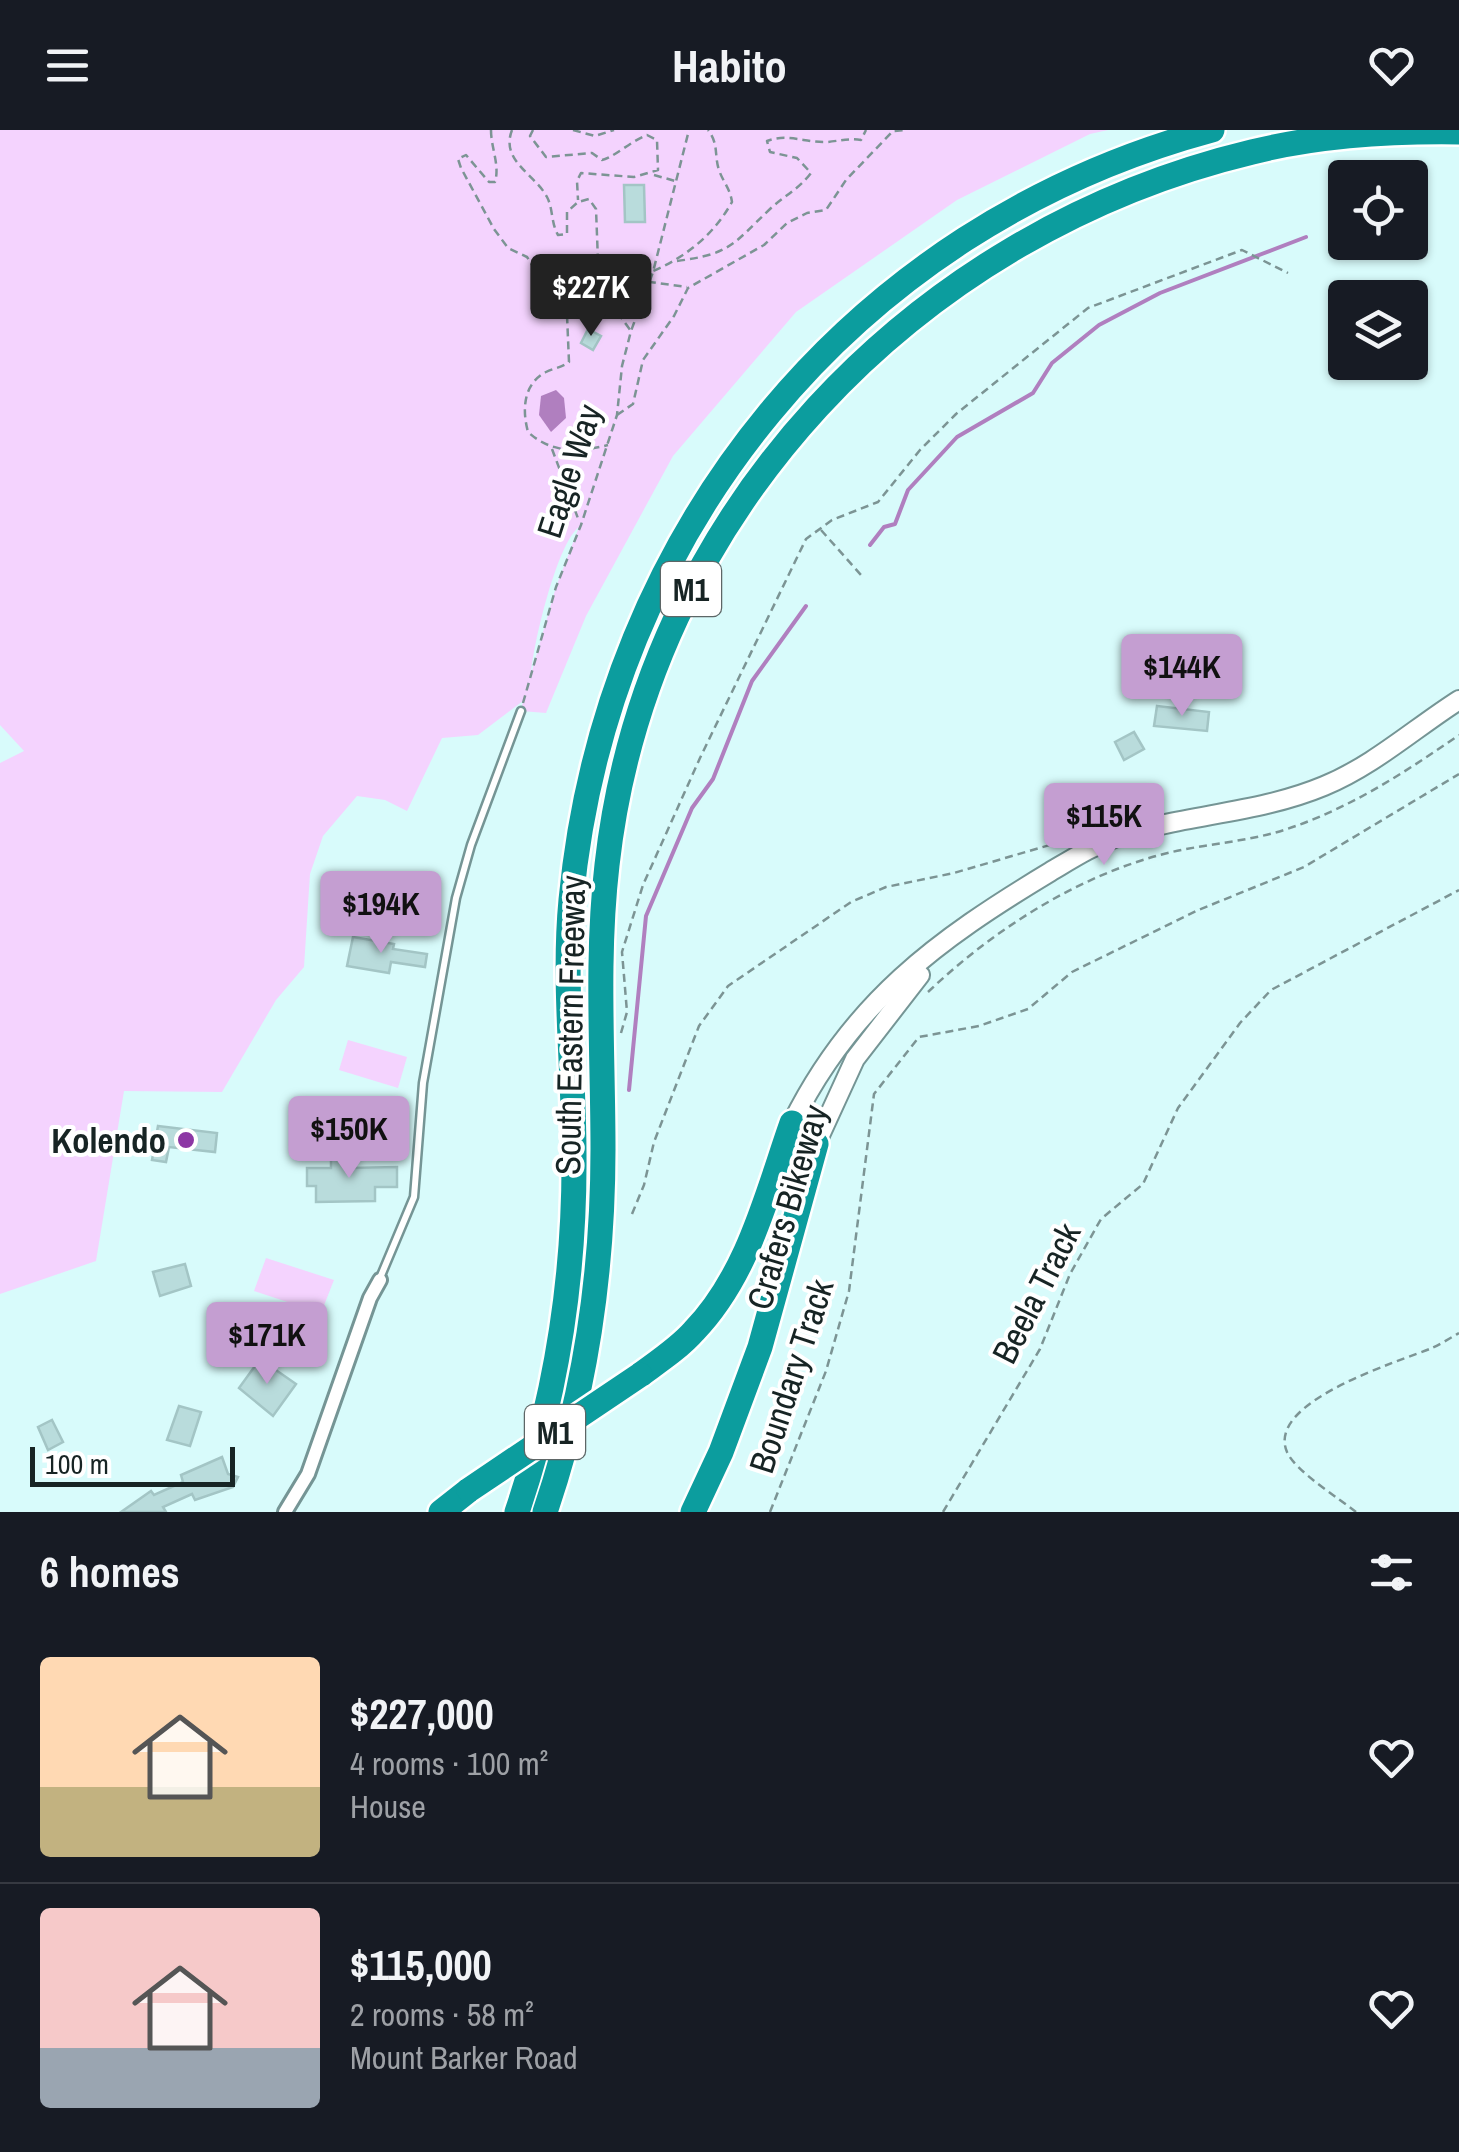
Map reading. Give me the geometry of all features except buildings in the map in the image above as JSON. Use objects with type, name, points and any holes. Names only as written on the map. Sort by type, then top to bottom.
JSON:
[{"type":"highway","name":"South Eastern Freeway","points":[[517,1512],[556,1367],[574,1224],[569,981],[570,904],[578,834],[592,763],[613,693],[671,557],[750,434],[798,378],[869,308],[927,264],[1055,186],[1122,158],[1212,130]]},
{"type":"highway","name":"South Eastern Freeway","points":[[545,1512],[568,1442],[595,1297],[603,1151],[601,934],[607,861],[620,787],[639,717],[664,648],[731,518],[798,428],[873,348],[934,298],[1058,222],[1200,166],[1256,150],[1390,132],[1459,132]]},
{"type":"highway","name":"M1","points":[[441,1512],[640,1375],[694,1332],[740,1264],[792,1123]]},
{"type":"highway","points":[[693,1512],[722,1452],[760,1347],[816,1144]]},
{"type":"main road","points":[[792,1123],[834,1049],[870,1007],[935,946],[1012,892],[1078,854],[1116,838],[1157,826],[1259,807],[1328,784],[1459,700]]},
{"type":"main road","points":[[816,1144],[837,1092],[868,1038],[907,989],[972,929],[1073,866],[1118,846],[1166,832],[1269,812],[1337,788],[1372,769],[1459,708]]},
{"type":"street","points":[[285,1512],[308,1474],[370,1298],[380,1280]]},
{"type":"lane","points":[[380,1280],[414,1197],[423,1084],[456,898],[476,830],[522,711]]},
{"type":"path","points":[[491,130],[498,176],[495,182],[490,182],[466,155],[458,159],[461,168],[494,229],[508,248],[527,257],[541,288],[568,315]]},
{"type":"path","points":[[512,130],[510,150],[548,198],[558,235],[567,234],[568,212],[578,202],[589,199],[596,209],[599,288],[630,331]]},
{"type":"path","points":[[532,130],[530,136],[546,157],[578,152],[592,153],[602,160],[647,135],[657,140],[659,148],[658,170],[650,174]]},
{"type":"path","points":[[572,130],[595,136],[614,130]]},
{"type":"path","name":"Eagle Way","points":[[522,711],[556,587],[617,415],[630,331],[653,272],[689,130]]},
{"type":"path","points":[[708,130],[716,139]]},
{"type":"path","points":[[677,261],[709,236],[732,202],[730,186],[719,172],[719,130]]},
{"type":"path","points":[[629,280],[677,261],[726,250],[793,193],[811,173],[797,158],[770,152],[767,140],[787,136],[796,141],[861,140],[866,130]]},
{"type":"path","points":[[617,415],[633,404],[644,360],[688,288],[764,245],[787,223],[806,212],[826,210],[846,180],[893,131],[906,130]]},
{"type":"path","points":[[578,202],[577,181],[581,173],[590,171],[613,176],[650,174],[676,181]]},
{"type":"path","points":[[620,1038],[627,1012],[622,952],[643,885],[806,539],[832,520],[878,502],[956,414],[1088,308],[1242,250],[1288,273]]},
{"type":"path","points":[[608,445],[576,451],[552,448],[528,432],[523,413],[529,387],[546,372],[569,362],[568,315],[584,295],[608,282],[629,280],[688,288]]},
{"type":"path","points":[[552,448],[581,525]]},
{"type":"path","points":[[820,529],[861,575]]},
{"type":"path","points":[[927,993],[992,936],[1084,884],[1158,855],[1286,830],[1361,798],[1459,735]]},
{"type":"path","name":"Boundary Track","points":[[770,1512],[826,1371],[848,1291],[874,1094],[919,1037],[980,1026],[1028,1009],[1072,972],[1196,911],[1304,867],[1459,774]]},
{"type":"path","points":[[632,1214],[644,1185],[654,1142],[699,1026],[728,986],[851,902],[886,887],[954,873],[1080,836]]},
{"type":"path","name":"Beela Track","points":[[944,1512],[1040,1348],[1070,1274],[1101,1219],[1143,1184],[1178,1108],[1240,1023],[1270,990],[1459,890]]},
{"type":"path","points":[[1356,1512],[1299,1466],[1286,1450],[1286,1430],[1292,1420],[1338,1385],[1459,1333]]},
{"type":"shaded area","points":[[0,130],[1108,130],[1090,134],[957,200],[796,312],[673,456],[586,616],[546,713],[521,711],[523,701],[478,735],[442,738],[407,811],[385,800],[357,796],[323,836],[310,874],[304,967],[276,1000],[222,1092],[124,1091],[96,1261],[0,1294],[0,763],[24,751],[0,725]],"holes":[[[579,527],[556,587],[531,674],[555,573],[562,553]]]},
{"type":"shaded area","points":[[556,390],[564,398],[566,418],[551,432],[539,415],[541,396]]},
{"type":"shaded area","points":[[348,1040],[407,1057],[398,1088],[339,1070]]},
{"type":"shaded area","points":[[266,1258],[334,1280],[321,1313],[254,1291]]},
{"type":"waterway","points":[[870,545],[884,527],[895,524],[908,490],[957,437],[1033,393],[1052,363],[1099,325],[1160,293],[1306,237]]},
{"type":"waterway","points":[[629,1090],[646,916],[692,808],[713,779],[752,681],[806,606]]},
{"type":"place","name":"Kolendo","points":[[186,1140]]}]
